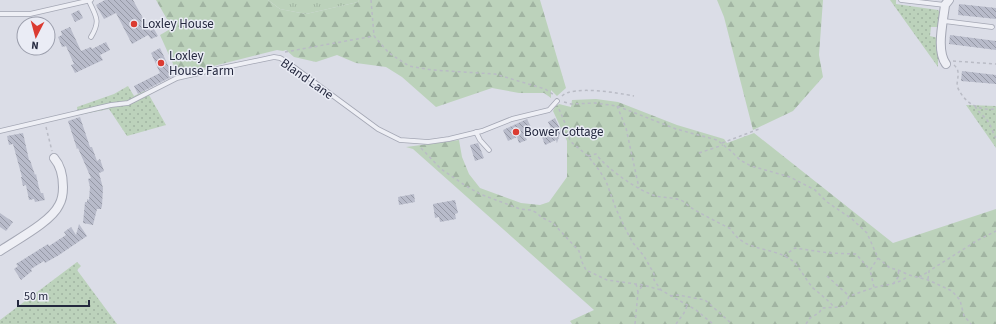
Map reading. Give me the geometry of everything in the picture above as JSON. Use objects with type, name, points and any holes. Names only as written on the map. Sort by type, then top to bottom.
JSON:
[{"type":"street","points":[[946,64],[940,51],[947,3]]},
{"type":"street","points":[[0,251],[55,212],[62,198],[63,180],[61,170],[54,158]]},
{"type":"lane","points":[[0,14],[30,14],[90,0],[97,21],[97,27],[91,37]]},
{"type":"lane","points":[[901,0],[947,3]]},
{"type":"lane","points":[[944,21],[992,27]]},
{"type":"lane","name":"Bland Lane","points":[[0,131],[111,104],[128,103],[177,78],[274,57],[280,58],[295,68],[378,129],[400,140],[428,142],[449,139],[476,132],[512,119],[549,110],[557,101]]},
{"type":"lane","points":[[476,132],[480,140],[489,150]]},
{"type":"path","points":[[371,0],[374,36],[389,53],[409,66],[432,70],[495,74],[545,89],[554,95],[557,101],[557,106],[567,128],[570,141],[588,156],[606,181],[616,209],[627,232],[644,256],[654,274],[654,280],[661,290]]},
{"type":"path","points":[[280,58],[286,52],[374,36]]},
{"type":"path","points":[[996,64],[956,60],[952,62],[958,70],[958,90],[970,104],[996,109]]},
{"type":"path","points":[[557,101],[565,92],[573,91],[596,90],[634,96]]},
{"type":"path","points":[[557,101],[571,104],[617,106],[676,129],[717,140],[740,160],[751,166],[790,177],[815,190],[827,202],[852,219],[867,233],[878,258],[890,268],[928,280],[952,291],[960,300],[964,316],[971,324]]},
{"type":"path","points":[[617,106],[626,128],[639,188]]},
{"type":"path","points":[[975,106],[980,114],[991,125],[996,138]]},
{"type":"path","points":[[44,121],[54,158]]},
{"type":"path","points":[[699,153],[759,129]]},
{"type":"path","points":[[419,147],[441,169],[480,194],[520,209],[531,210],[553,223],[579,251],[586,270],[607,280],[643,285],[661,290],[696,310],[713,324]]},
{"type":"path","points":[[588,156],[596,154],[602,163],[639,188],[656,196],[681,200],[705,216],[731,229],[734,234],[745,243],[758,249],[784,256],[792,261],[813,288],[833,306]]},
{"type":"path","points":[[919,277],[978,240],[996,231]]},
{"type":"path","points":[[784,256],[795,248],[829,253],[856,254],[870,270],[874,287]]},
{"type":"path","points":[[870,270],[878,258]]},
{"type":"path","points":[[893,284],[899,276],[898,270]]},
{"type":"path","points":[[928,280],[929,271]]},
{"type":"path","points":[[849,296],[874,287],[893,284],[904,280],[909,275]]},
{"type":"path","points":[[827,276],[849,296]]},
{"type":"path","points":[[635,324],[638,292],[636,284]]},
{"type":"path","points":[[638,292],[643,285]]},
{"type":"path","points":[[670,296],[678,295],[705,300],[732,324]]},
{"type":"path","points":[[806,324],[810,318],[819,313],[822,308],[833,306],[841,307],[846,305],[849,296]]},
{"type":"path","points":[[676,324],[687,306]]},
{"type":"green space","points":[[156,0],[268,0],[280,9],[306,14],[358,2],[359,0],[540,0],[566,88],[557,96],[551,90],[551,98],[544,93],[519,93],[492,88],[436,107],[402,77],[386,67],[356,63],[337,55],[316,62],[294,57],[286,50],[277,50],[178,75],[160,35],[172,28]]},
{"type":"green space","points":[[268,0],[359,0],[358,2],[306,14],[280,9]]},
{"type":"green space","points":[[717,0],[823,0],[819,55],[823,77],[793,111],[753,130],[724,17]]},
{"type":"green space","points":[[890,0],[896,0],[896,4],[938,10],[940,13],[938,27],[931,27],[930,36],[938,38],[938,67]]},
{"type":"green space","points":[[128,86],[134,96],[144,91],[149,95],[166,125],[127,136],[109,109],[78,115],[77,107],[114,94]]},
{"type":"green space","points":[[596,99],[618,102],[677,125],[724,139],[727,143],[754,133],[893,243],[996,209],[996,324],[572,324],[570,321],[594,310],[413,149],[406,147],[459,140],[462,157],[469,174],[480,188],[521,203],[540,205],[549,202],[567,177],[567,141],[553,111],[555,107],[559,104],[571,107],[572,100]]},
{"type":"green space","points":[[966,105],[996,106],[996,148]]},
{"type":"green space","points":[[77,262],[81,266],[77,270],[117,324],[0,324],[0,320]]},
{"type":"building","name":"Loxley House","points":[[105,0],[133,0],[150,31],[154,29],[158,36],[151,39],[148,35],[132,44],[116,13],[104,19],[96,5]]},
{"type":"building","points":[[959,4],[996,8],[996,19],[958,15]]},
{"type":"building","points":[[79,10],[83,18],[75,22],[71,14]]},
{"type":"building","points":[[70,27],[81,51],[91,47],[92,49],[106,42],[110,50],[100,55],[103,60],[75,73],[71,65],[74,64],[66,46],[62,47],[58,37],[62,35],[61,31]]},
{"type":"building","points":[[950,35],[996,41],[996,50],[949,44]]},
{"type":"building","name":"Loxley House Farm","points":[[160,48],[173,76],[138,94],[134,86],[160,73],[151,53]]},
{"type":"building","points":[[962,71],[996,75],[996,84],[961,81]]},
{"type":"building","points":[[80,117],[90,147],[92,147],[97,161],[100,159],[104,171],[99,173],[103,188],[102,206],[101,209],[97,209],[93,225],[83,223],[85,202],[87,202],[87,199],[89,200],[90,187],[88,179],[91,178],[78,148],[77,149],[68,121]]},
{"type":"building","points":[[555,118],[560,129],[562,127],[557,143],[556,140],[545,145],[542,137],[553,132],[548,122]]},
{"type":"building","name":"Bower Cottage","points":[[527,119],[533,131],[524,134],[527,140],[519,143],[517,137],[508,141],[503,130]]},
{"type":"building","points":[[23,133],[29,160],[35,175],[36,174],[39,188],[41,193],[43,193],[45,200],[35,202],[34,199],[29,200],[26,185],[23,186],[13,144],[9,145],[7,136]]},
{"type":"building","points":[[478,143],[484,158],[475,161],[470,145]]},
{"type":"building","points":[[414,194],[415,202],[399,205],[398,197]]},
{"type":"building","points":[[455,200],[458,213],[455,214],[456,219],[440,222],[439,217],[435,218],[433,204]]},
{"type":"building","points":[[0,213],[13,222],[6,231],[0,227]]},
{"type":"building","points":[[79,224],[87,236],[59,255],[45,263],[44,261],[31,269],[32,271],[21,280],[14,269],[18,266],[16,264],[48,244],[49,246],[66,235],[64,232],[71,227],[76,235]]},
{"type":"place","name":"Loxley House","points":[[134,24]]},
{"type":"place","name":"Loxley House Farm","points":[[161,63]]},
{"type":"place","name":"Bower Cottage","points":[[516,132]]}]
